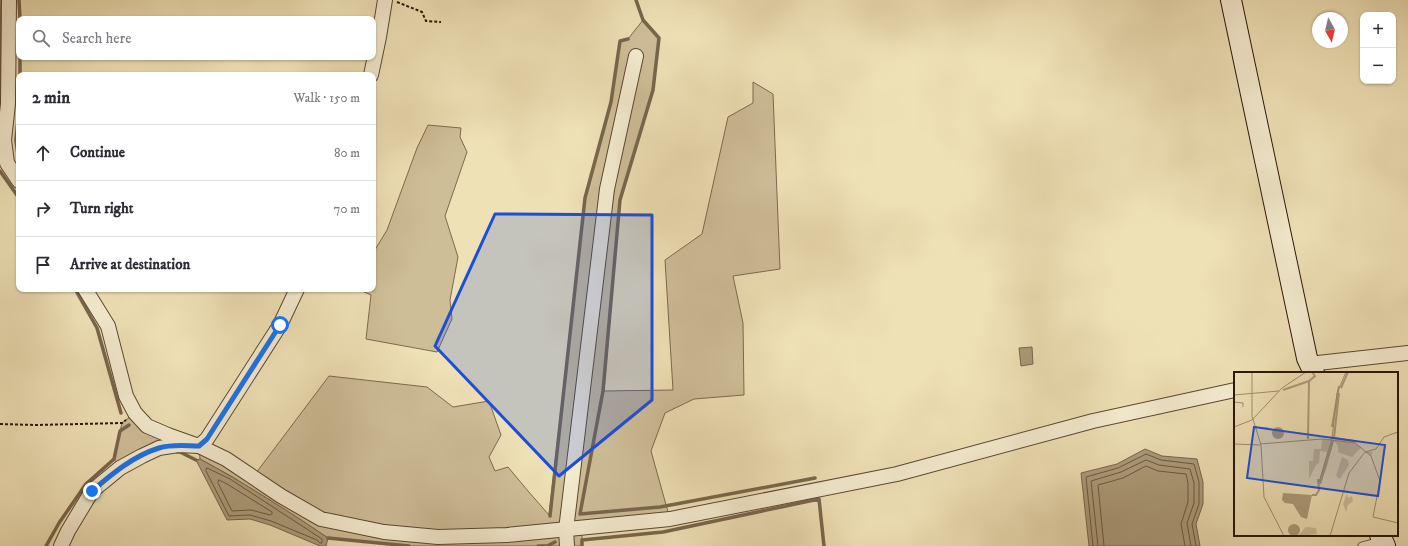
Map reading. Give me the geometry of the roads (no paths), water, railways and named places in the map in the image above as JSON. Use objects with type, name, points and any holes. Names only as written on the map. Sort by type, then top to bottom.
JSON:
[{"type":"street","points":[[9,0],[8,104],[4,140],[7,163],[16,176]]},
{"type":"street","points":[[376,51],[385,0]]},
{"type":"street","points":[[1231,0],[1305,350],[1311,370],[1408,353]]},
{"type":"street","points":[[567,546],[566,530],[608,189],[636,56]]},
{"type":"street","points":[[372,72],[374,60]]},
{"type":"street","points":[[87,292],[108,326],[126,396],[135,413],[147,426],[168,436],[199,446],[226,459],[281,496],[321,519],[384,532],[438,536],[507,535],[670,519],[898,474],[1093,421],[1234,390]]},
{"type":"street","points":[[61,546],[68,531],[92,491],[120,468],[159,448],[178,445],[199,446],[207,439],[280,325],[296,292]]},
{"type":"lane","points":[[1362,546],[1383,540]]},
{"type":"water","points":[[1032,347],[1033,364],[1021,366],[1019,348]]},
{"type":"water","points":[[1145,449],[1162,456],[1197,459],[1203,482],[1203,504],[1196,524],[1200,546],[1089,546],[1081,473],[1117,464]]},
{"type":"water","points":[[200,459],[265,497],[328,538],[326,546],[320,546],[270,525],[250,519],[227,520],[196,460]]},
{"type":"waterway","points":[[0,107],[2,0]]},
{"type":"waterway","points":[[19,0],[20,16]]},
{"type":"waterway","points":[[636,0],[643,20],[659,38],[653,90],[620,200],[603,391],[580,514],[660,507],[815,478]]},
{"type":"waterway","points":[[550,516],[585,198],[611,102],[620,41],[628,39]]},
{"type":"waterway","points":[[20,60],[20,72]]},
{"type":"waterway","points":[[0,171],[16,194]]},
{"type":"waterway","points":[[77,292],[97,328],[121,413]]},
{"type":"waterway","points":[[46,546],[59,523],[86,484],[114,459],[120,431],[129,425]]},
{"type":"waterway","points":[[177,452],[196,460]]},
{"type":"waterway","points":[[582,546],[582,540],[663,532],[819,499],[824,546]]},
{"type":"waterway","points":[[328,538],[409,546]]},
{"type":"waterway","points":[[549,545],[555,542]]},
{"type":"waterway","points":[[538,546],[549,546]]}]
